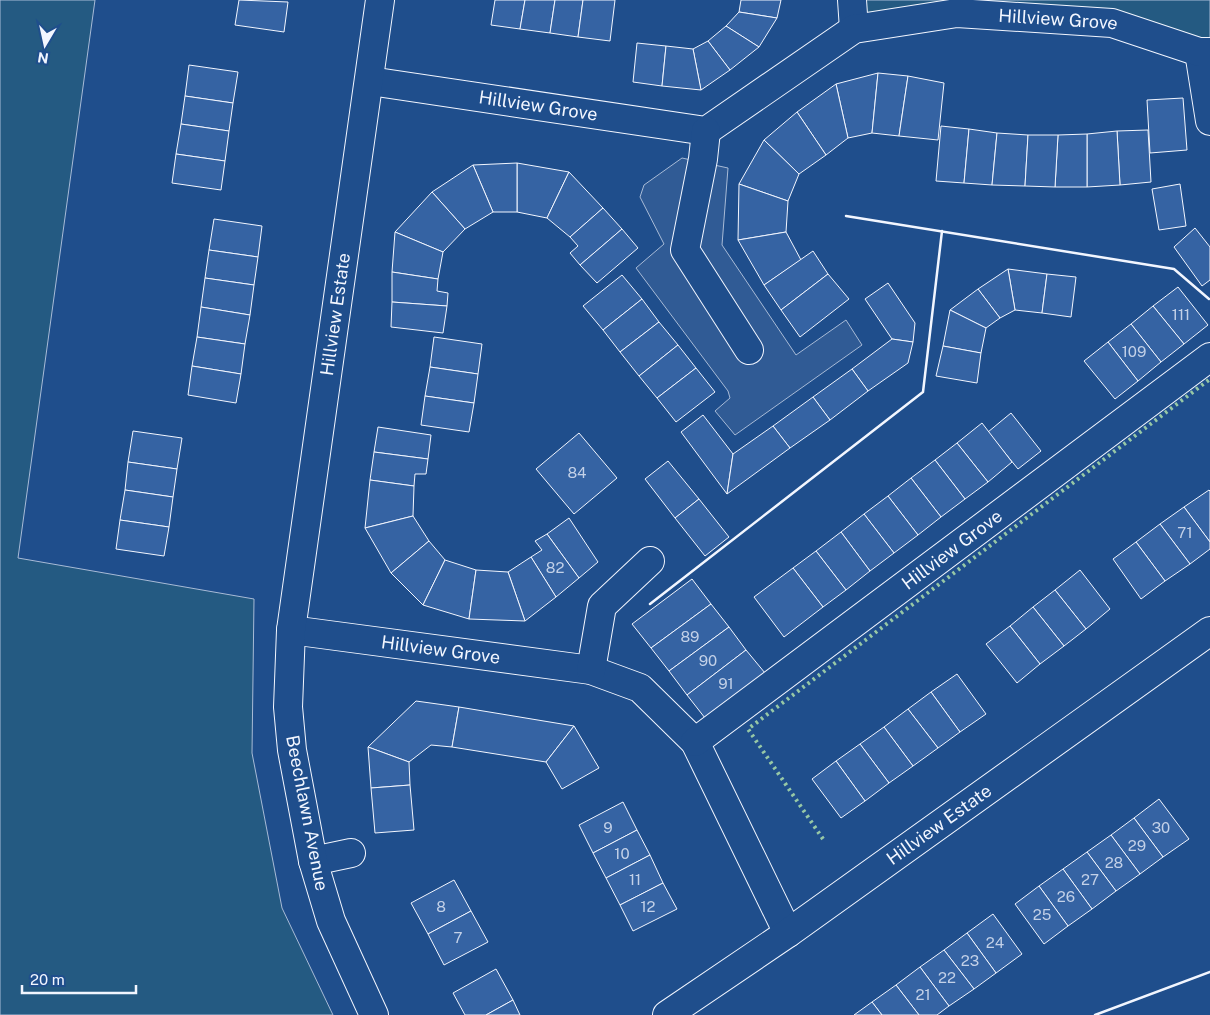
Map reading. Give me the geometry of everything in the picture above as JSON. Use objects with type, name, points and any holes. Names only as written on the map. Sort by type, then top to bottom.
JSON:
[{"type":"street","name":"Hillview Estate","points":[[291,630],[380,0]]},
{"type":"street","points":[[852,0],[854,29]]},
{"type":"street","name":"Hillview Grove","points":[[370,81],[706,131],[854,29],[957,13],[1112,23],[1205,52],[1210,122]]},
{"type":"street","points":[[706,131],[703,159],[685,250],[749,350]]},
{"type":"street","name":"Hillview Grove","points":[[695,742],[1210,357]]},
{"type":"street","points":[[591,670],[602,606],[650,561]]},
{"type":"street","name":"Hillview Grove","points":[[291,630],[591,670],[640,688],[695,742],[788,933]]},
{"type":"street","name":"Beechlawn Avenue","points":[[291,630],[288,707],[292,750],[313,861],[331,921],[374,1015]]},
{"type":"street","name":"Hillview Estate","points":[[667,1015],[788,933],[1210,631]]},
{"type":"street","points":[[313,861],[351,853]]},
{"type":"shaded area","points":[[0,0],[95,0],[18,558],[254,599],[252,753],[282,908],[333,1015],[0,1015]]},
{"type":"shaded area","points":[[862,0],[1210,0],[1210,53],[1105,23],[862,20]]},
{"type":"shaded area","points":[[682,158],[728,168],[722,245],[796,355],[846,320],[862,345],[735,435],[715,411],[730,398],[728,391],[636,268],[664,244],[640,197],[644,185]]},
{"type":"building","points":[[239,0],[288,2],[284,32],[235,25]]},
{"type":"building","points":[[495,0],[525,0],[520,29],[491,25]]},
{"type":"building","points":[[525,0],[555,0],[550,33],[520,29]]},
{"type":"building","points":[[555,0],[583,0],[578,37],[550,33]]},
{"type":"building","points":[[583,0],[615,0],[610,41],[578,37]]},
{"type":"building","points":[[741,0],[781,0],[777,18],[739,12]]},
{"type":"building","points":[[739,12],[777,18],[759,47],[726,26]]},
{"type":"building","points":[[726,26],[759,47],[730,70],[708,41]]},
{"type":"building","points":[[708,41],[730,70],[701,90],[693,49]]},
{"type":"building","points":[[637,43],[666,46],[662,86],[633,82]]},
{"type":"building","points":[[666,46],[693,49],[701,90],[662,86]]},
{"type":"building","points":[[189,65],[238,72],[233,103],[185,96]]},
{"type":"building","points":[[878,73],[872,133],[848,138],[836,84]]},
{"type":"building","points":[[878,73],[908,76],[899,136],[872,133]]},
{"type":"building","points":[[908,76],[944,83],[938,140],[899,136]]},
{"type":"building","points":[[836,84],[848,138],[826,155],[797,112]]},
{"type":"building","points":[[185,96],[233,103],[229,131],[181,124]]},
{"type":"building","points":[[1183,98],[1187,150],[1150,153],[1147,100]]},
{"type":"building","points":[[797,112],[826,155],[799,174],[764,140]]},
{"type":"building","points":[[181,124],[229,131],[225,161],[176,154]]},
{"type":"building","points":[[941,126],[969,129],[964,183],[936,181]]},
{"type":"building","points":[[969,129],[997,133],[992,185],[964,183]]},
{"type":"building","points":[[1148,130],[1151,182],[1120,185],[1117,131]]},
{"type":"building","points":[[1117,131],[1120,185],[1087,187],[1087,134]]},
{"type":"building","points":[[997,133],[1028,135],[1025,186],[992,185]]},
{"type":"building","points":[[1087,134],[1087,187],[1055,187],[1058,135]]},
{"type":"building","points":[[1028,135],[1058,135],[1055,187],[1025,186]]},
{"type":"building","points":[[764,140],[799,174],[788,201],[739,184]]},
{"type":"building","points":[[176,154],[225,161],[221,190],[172,183]]},
{"type":"building","points":[[517,163],[569,172],[547,218],[517,212]]},
{"type":"building","points":[[517,163],[517,212],[493,212],[473,165]]},
{"type":"building","points":[[473,165],[493,212],[465,229],[432,192]]},
{"type":"building","points":[[569,172],[603,208],[570,237],[547,218]]},
{"type":"building","points":[[739,184],[788,201],[786,232],[738,240]]},
{"type":"building","points":[[1180,184],[1186,226],[1159,230],[1152,189]]},
{"type":"building","points":[[432,192],[465,229],[443,252],[395,232]]},
{"type":"building","points":[[603,208],[622,229],[580,265],[570,253],[578,246],[570,237]]},
{"type":"building","points":[[214,219],[262,226],[258,257],[209,250]]},
{"type":"building","points":[[1195,228],[1210,247],[1210,280],[1202,286],[1174,247]]},
{"type":"building","points":[[622,229],[638,248],[597,283],[580,265]]},
{"type":"building","points":[[395,232],[443,252],[438,279],[392,272]]},
{"type":"building","points":[[786,232],[801,260],[764,285],[738,240]]},
{"type":"building","points":[[209,250],[258,257],[254,285],[205,278]]},
{"type":"building","points":[[813,251],[828,274],[781,310],[764,285]]},
{"type":"building","points":[[1008,269],[1047,274],[1042,313],[1015,310]]},
{"type":"building","points":[[1008,269],[1015,310],[1000,318],[978,289]]},
{"type":"building","points":[[392,272],[438,279],[437,291],[448,293],[447,306],[392,302]]},
{"type":"building","points":[[828,274],[849,299],[800,337],[781,310]]},
{"type":"building","points":[[1047,274],[1076,277],[1071,317],[1042,313]]},
{"type":"building","points":[[622,275],[642,299],[603,330],[583,306]]},
{"type":"building","points":[[205,278],[254,285],[250,315],[201,307]]},
{"type":"building","points":[[888,283],[915,323],[913,342],[892,339],[865,299]]},
{"type":"building","points":[[1178,287],[1208,325],[1184,344],[1153,306]]},
{"type":"building","points":[[978,289],[1000,318],[986,328],[950,310]]},
{"type":"building","points":[[642,299],[659,322],[620,352],[603,330]]},
{"type":"building","points":[[392,302],[447,306],[443,333],[391,327]]},
{"type":"building","points":[[1153,306],[1184,344],[1161,362],[1131,324]]},
{"type":"building","points":[[201,307],[250,315],[245,344],[197,337]]},
{"type":"building","points":[[950,310],[986,328],[981,353],[943,346]]},
{"type":"building","points":[[659,322],[678,345],[639,376],[620,352]]},
{"type":"building","points":[[1131,324],[1161,362],[1138,381],[1108,342]]},
{"type":"building","points":[[197,337],[245,344],[241,374],[192,366]]},
{"type":"building","points":[[434,337],[482,344],[478,374],[430,367]]},
{"type":"building","points":[[892,339],[913,342],[908,363],[868,391],[852,369]]},
{"type":"building","points":[[1108,342],[1138,381],[1115,399],[1084,361]]},
{"type":"building","points":[[678,345],[696,368],[657,398],[639,376]]},
{"type":"building","points":[[943,346],[981,353],[977,383],[936,376]]},
{"type":"building","points":[[192,366],[241,374],[236,403],[188,395]]},
{"type":"building","points":[[430,367],[478,374],[474,403],[425,396]]},
{"type":"building","points":[[696,368],[715,392],[676,422],[657,398]]},
{"type":"building","points":[[852,369],[868,391],[830,420],[813,397]]},
{"type":"building","points":[[425,396],[474,403],[469,432],[421,425]]},
{"type":"building","points":[[813,397],[830,420],[790,448],[773,426]]},
{"type":"building","points":[[1011,413],[1041,451],[1018,469],[988,432]]},
{"type":"building","points":[[703,415],[733,454],[727,494],[681,432]]},
{"type":"building","points":[[982,423],[1012,462],[988,482],[957,443]]},
{"type":"building","points":[[773,426],[790,448],[727,494],[733,454]]},
{"type":"building","points":[[378,427],[431,435],[428,459],[374,452]]},
{"type":"building","points":[[133,431],[182,438],[177,469],[128,462]]},
{"type":"building","points":[[579,433],[617,478],[574,514],[536,469]]},
{"type":"building","points":[[957,443],[988,482],[965,499],[935,460]]},
{"type":"building","points":[[374,452],[428,459],[426,474],[415,474],[414,486],[370,480]]},
{"type":"building","points":[[935,460],[965,499],[941,517],[911,478]]},
{"type":"building","points":[[668,461],[699,499],[675,518],[645,479]]},
{"type":"building","points":[[128,462],[177,469],[173,497],[125,490]]},
{"type":"building","points":[[911,478],[941,517],[918,535],[888,496]]},
{"type":"building","points":[[370,480],[414,486],[413,516],[365,528]]},
{"type":"building","points":[[125,490],[173,497],[169,527],[120,520]]},
{"type":"building","points":[[1210,491],[1210,542],[1184,507]]},
{"type":"building","points":[[888,496],[918,535],[894,553],[864,514]]},
{"type":"building","points":[[699,499],[729,537],[705,556],[675,518]]},
{"type":"building","points":[[1184,507],[1210,542],[1210,549],[1190,564],[1160,524]]},
{"type":"building","points":[[864,514],[894,553],[870,571],[841,532]]},
{"type":"building","points":[[413,516],[429,541],[391,573],[365,528]]},
{"type":"building","points":[[569,518],[598,562],[579,578],[547,534]]},
{"type":"building","points":[[120,520],[169,527],[164,556],[116,549]]},
{"type":"building","points":[[1160,524],[1190,564],[1165,581],[1136,542]]},
{"type":"building","points":[[841,532],[870,571],[846,590],[816,551]]},
{"type":"building","points":[[547,534],[579,578],[556,597],[531,557],[542,550],[535,541]]},
{"type":"building","points":[[429,541],[445,560],[423,605],[391,573]]},
{"type":"building","points":[[1136,542],[1165,581],[1141,599],[1113,559]]},
{"type":"building","points":[[816,551],[846,590],[823,607],[793,568]]},
{"type":"building","points":[[531,557],[556,597],[525,621],[508,572]]},
{"type":"building","points":[[445,560],[476,570],[469,619],[423,605]]},
{"type":"building","points":[[793,568],[823,607],[784,637],[754,597]]},
{"type":"building","points":[[476,570],[508,572],[525,621],[469,619]]},
{"type":"building","points":[[1080,570],[1110,609],[1086,629],[1055,590]]},
{"type":"building","points":[[692,579],[711,604],[651,648],[632,624]]},
{"type":"building","points":[[1055,590],[1086,629],[1064,646],[1033,607]]},
{"type":"building","points":[[711,604],[729,627],[669,671],[651,648]]},
{"type":"building","points":[[1033,607],[1064,646],[1040,664],[1010,626]]},
{"type":"building","points":[[1010,626],[1040,664],[1017,683],[986,644]]},
{"type":"building","points":[[729,627],[746,650],[687,695],[669,671]]},
{"type":"building","points":[[746,650],[765,673],[705,718],[687,695]]},
{"type":"building","points":[[957,674],[986,714],[960,732],[931,692]]},
{"type":"building","points":[[931,692],[960,732],[938,748],[908,709]]},
{"type":"building","points":[[416,701],[459,707],[452,747],[431,745],[409,762],[368,747]]},
{"type":"building","points":[[459,707],[574,726],[546,762],[452,747]]},
{"type":"building","points":[[908,709],[938,748],[913,766],[884,727]]},
{"type":"building","points":[[574,726],[599,768],[562,789],[546,762]]},
{"type":"building","points":[[884,727],[913,766],[889,783],[860,744]]},
{"type":"building","points":[[860,744],[889,783],[865,801],[836,761]]},
{"type":"building","points":[[368,747],[409,762],[410,785],[371,788]]},
{"type":"building","points":[[836,761],[865,801],[841,818],[812,779]]},
{"type":"building","points":[[410,785],[414,830],[375,833],[371,788]]},
{"type":"building","points":[[1159,799],[1189,839],[1163,857],[1134,818]]},
{"type":"building","points":[[623,802],[637,830],[593,853],[579,825]]},
{"type":"building","points":[[1134,818],[1163,857],[1140,874],[1111,835]]},
{"type":"building","points":[[637,830],[650,855],[606,878],[593,853]]},
{"type":"building","points":[[1111,835],[1140,874],[1116,891],[1087,852]]},
{"type":"building","points":[[1087,852],[1116,891],[1092,909],[1063,869]]},
{"type":"building","points":[[650,855],[663,883],[620,905],[606,878]]},
{"type":"building","points":[[1063,869],[1092,909],[1068,926],[1039,886]]},
{"type":"building","points":[[454,880],[471,911],[428,934],[411,903]]},
{"type":"building","points":[[663,883],[677,909],[633,931],[620,905]]},
{"type":"building","points":[[1039,886],[1068,926],[1044,944],[1015,904]]},
{"type":"building","points":[[471,911],[488,942],[444,965],[428,934]]},
{"type":"building","points":[[993,914],[1022,954],[996,973],[967,933]]},
{"type":"building","points":[[967,933],[996,973],[974,989],[944,950]]},
{"type":"building","points":[[944,950],[974,989],[949,1006],[920,967]]},
{"type":"building","points":[[920,967],[949,1006],[937,1015],[919,1015],[896,985]]},
{"type":"building","points":[[496,969],[513,1000],[486,1015],[465,1015],[453,993]]},
{"type":"building","points":[[896,985],[919,1015],[882,1015],[872,1002]]},
{"type":"building","points":[[513,1000],[520,1015],[486,1015]]},
{"type":"building","points":[[872,1002],[882,1015],[854,1015]]},
{"type":"hedge","points":[[823,839],[748,729],[1210,379]]},
{"type":"wall","points":[[846,216],[1174,269],[1209,299]]},
{"type":"wall","points":[[650,604],[923,392],[942,231]]},
{"type":"wall","points":[[1095,1015],[1210,972]]}]
